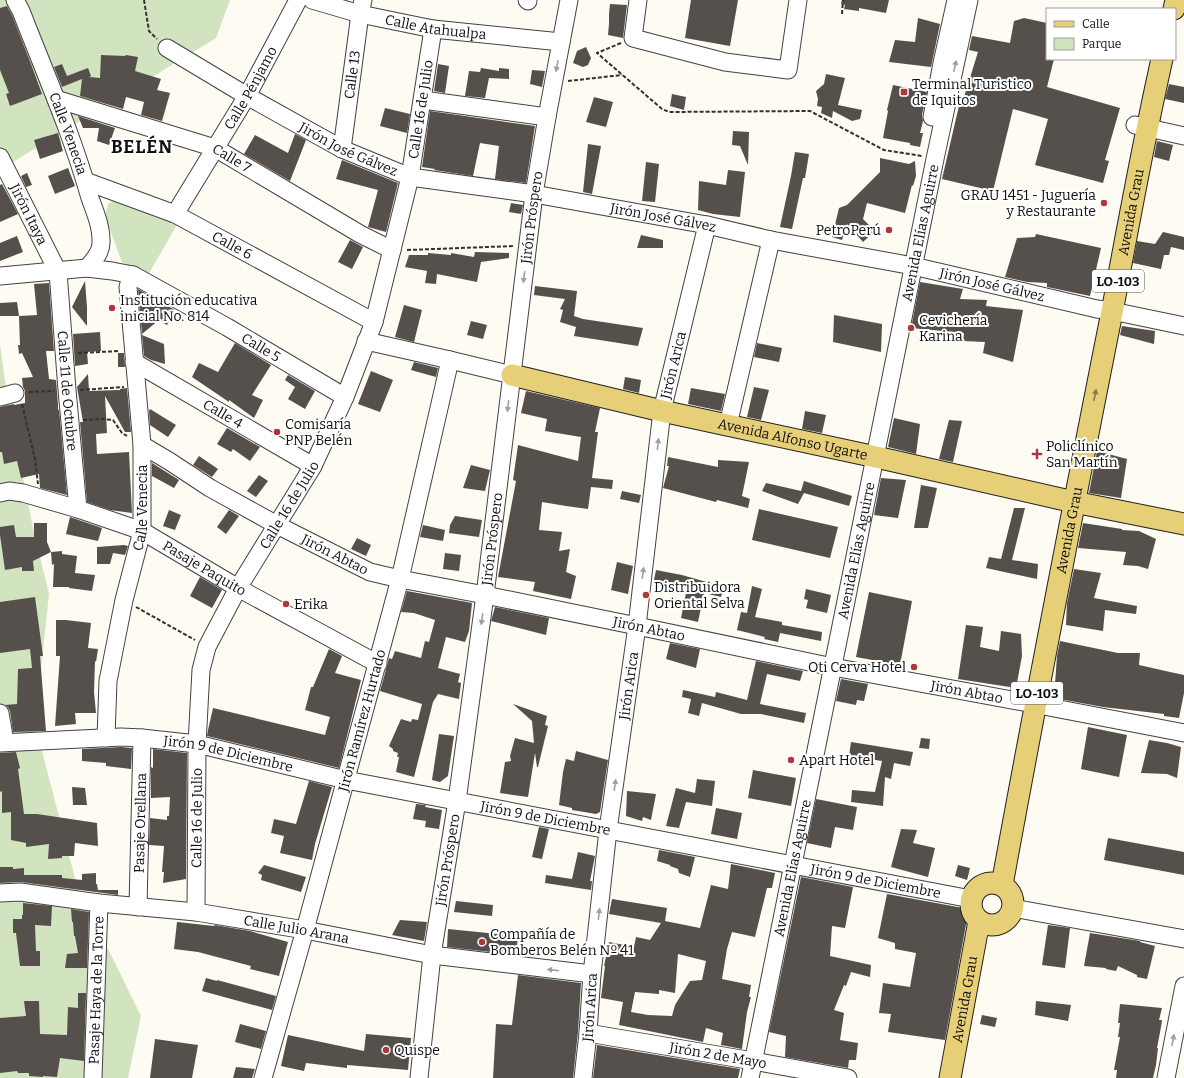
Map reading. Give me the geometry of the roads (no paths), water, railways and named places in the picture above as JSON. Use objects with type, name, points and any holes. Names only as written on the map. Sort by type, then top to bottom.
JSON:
[{"type":"main road","name":"Avenida Grau","points":[[996,884],[1104,310],[1141,127],[1150,60]]},
{"type":"main road","name":"Avenida Grau","points":[[1141,127],[1162,60]]},
{"type":"main road","name":"Avenida Alfonso Ugarte","points":[[512,375],[662,411],[872,456],[1068,501],[1184,524]]},
{"type":"main road","name":"Avenida Alfonso Ugarte","points":[[1068,501],[1099,516],[1184,534]]},
{"type":"main road","points":[[996,884],[1007,889],[1012,894],[1014,901],[1013,908],[1011,915],[1000,924],[986,923],[972,911],[971,900],[978,888],[983,885],[996,884]]},
{"type":"main road","name":"Avenida Grau","points":[[950,1078],[986,923]]},
{"type":"main road","name":"Avenida Grau","points":[[965,1078],[986,923]]},
{"type":"street","name":"Calle Venecia","points":[[15,0],[21,10],[56,99],[86,182],[101,233],[101,244],[96,258],[87,268]]},
{"type":"street","name":"Jirón Próspero","points":[[419,1078],[432,955],[457,800],[485,595],[534,194],[569,0]]},
{"type":"street","points":[[638,0],[633,38],[725,62],[788,70],[798,0]]},
{"type":"street","name":"Avenida Elías Aguirre","points":[[742,1078],[749,1060],[827,666],[872,456],[943,91],[956,0]]},
{"type":"street","name":"Avenida Elías Aguirre","points":[[908,265],[925,157],[969,0]]},
{"type":"street","name":"Calle Atahualpa","points":[[300,1],[361,7],[433,29],[561,42]]},
{"type":"street","name":"Calle Pénjamo","points":[[175,214],[247,96],[300,1]]},
{"type":"street","name":"Calle 13","points":[[342,149],[361,7]]},
{"type":"street","name":"Calle 16 de Julio","points":[[196,912],[197,744],[201,670],[207,647],[238,588],[313,466],[345,397],[374,322],[410,177],[433,29]]},
{"type":"street","name":"Jirón José Gálvez","points":[[166,48],[247,96],[342,149],[410,177],[534,194],[707,225],[771,240],[908,265],[1104,310],[1184,326]]},
{"type":"street","name":"Calle 7","points":[[56,99],[214,148],[360,234],[392,250]]},
{"type":"street","points":[[423,100],[547,117]]},
{"type":"street","points":[[1141,127],[1184,136]]},
{"type":"street","name":"Jirón Itaya","points":[[0,157],[58,272]]},
{"type":"street","name":"Calle 6","points":[[86,182],[175,214],[374,322]]},
{"type":"street","name":"Jirón Arica","points":[[583,1078],[592,974],[608,830],[637,626],[662,411],[707,225]]},
{"type":"street","points":[[728,425],[771,240]]},
{"type":"street","name":"Calle 5","points":[[0,276],[58,272],[87,268],[112,270],[133,275],[227,327],[345,397]]},
{"type":"street","name":"Calle 11 de Octubre","points":[[58,272],[78,509]]},
{"type":"street","name":"Calle Venecia","points":[[106,738],[108,681],[124,600],[142,531],[142,445],[128,287],[133,275]]},
{"type":"street","points":[[366,341],[512,375]]},
{"type":"street","name":"Calle 4","points":[[134,356],[313,466]]},
{"type":"street","name":"Jirón Ramírez Hurtado","points":[[263,1078],[378,664],[400,579],[450,360]]},
{"type":"street","name":"Jirón Abtao","points":[[142,445],[210,488],[277,525],[370,572],[827,666],[1184,733]]},
{"type":"street","name":"Pasaje Paquito","points":[[0,493],[9,491],[23,493],[78,509],[142,531],[238,588],[378,664]]},
{"type":"street","points":[[0,713],[2,742]]},
{"type":"street","name":"Jirón 9 de Diciembre","points":[[2,742],[142,738],[197,744],[346,780],[457,800],[971,900]]},
{"type":"street","name":"Pasaje Orellana","points":[[138,907],[142,738]]},
{"type":"street","name":"Calle Julio Arana","points":[[0,893],[20,892],[99,903],[196,912],[305,930],[432,955],[592,974]]},
{"type":"street","name":"Pasaje Haya de la Torre","points":[[94,1078],[99,903]]},
{"type":"street","points":[[1013,908],[1184,939]]},
{"type":"street","points":[[1166,1078],[1184,986]]},
{"type":"street","name":"Jirón 2 de Mayo","points":[[588,1033],[848,1078]]},
{"type":"street","name":"Avenida Elías Aguirre","points":[[749,1060],[750,1078]]},
{"type":"place","name":"Terminal Turistico de Iquitos","points":[[904,92]]},
{"type":"place","name":"GRAU 1451 - Juguería y Restaurante","points":[[1104,203]]},
{"type":"place","name":"PetroPerú","points":[[889,230]]},
{"type":"place","name":"Institución educativa inicial No. 814","points":[[112,308]]},
{"type":"place","name":"Cevichería Karina","points":[[911,328]]},
{"type":"place","name":"Comisaría PNP Belén","points":[[277,432]]},
{"type":"place","name":"Policlínico San Martín","points":[[1037,454]]},
{"type":"place","name":"Distribuidora Oriental Selva","points":[[646,595]]},
{"type":"place","name":"Erika","points":[[286,604]]},
{"type":"place","name":"Oti Cerva Hotel","points":[[914,667]]},
{"type":"place","name":"Apart Hotel","points":[[791,760]]},
{"type":"place","name":"Compañía de Bomberos Belén Nº 41","points":[[482,942]]},
{"type":"place","name":"Quispe","points":[[386,1050]]},
{"type":"district","name":"BELÉN","points":[[142,147]]}]
